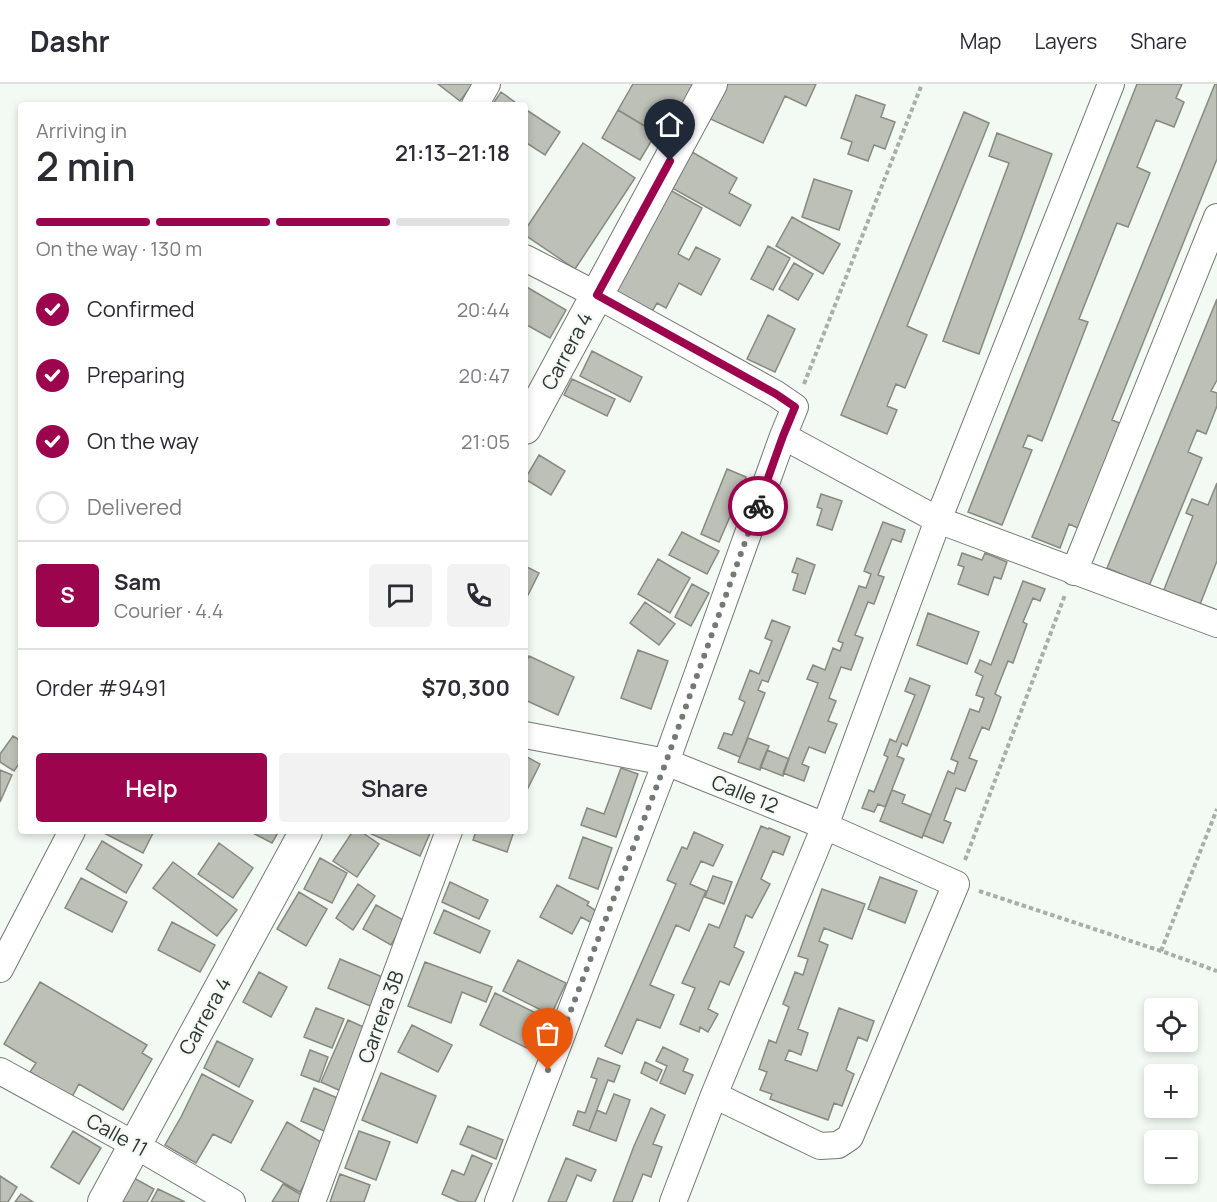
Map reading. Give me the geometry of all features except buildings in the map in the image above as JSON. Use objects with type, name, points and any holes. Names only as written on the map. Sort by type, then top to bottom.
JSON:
[{"type":"street","points":[[477,102],[487,84]]},
{"type":"street","name":"Carrera 4","points":[[528,422],[711,84]]},
{"type":"street","points":[[674,1202],[714,1095],[825,826],[938,520],[1111,84]]},
{"type":"street","points":[[1074,572],[1217,217]]},
{"type":"street","points":[[498,1202],[666,762],[795,407],[776,394],[597,295],[528,260]]},
{"type":"street","points":[[783,436],[938,520],[1217,624]]},
{"type":"street","name":"Calle 12","points":[[528,736],[666,762],[825,826],[956,884]]},
{"type":"street","points":[[0,969],[70,834]]},
{"type":"street","name":"Carrera 4","points":[[104,1202],[304,834]]},
{"type":"street","name":"Carrera 3B","points":[[312,1202],[448,834]]},
{"type":"street","points":[[714,1095],[820,1146],[837,1144],[850,1137],[956,884]]},
{"type":"street","name":"Calle 11","points":[[0,1071],[135,1145],[232,1202]]},
{"type":"path","points":[[795,407],[922,84]]},
{"type":"path","points":[[1074,572],[956,884],[1217,971]]},
{"type":"path","points":[[1161,951],[1217,809]]},
{"type":"way so far","points":[[548,1070],[666,762],[758,506]]},
{"type":"route","points":[[670,161],[597,295],[776,394],[795,407],[758,506]]}]
